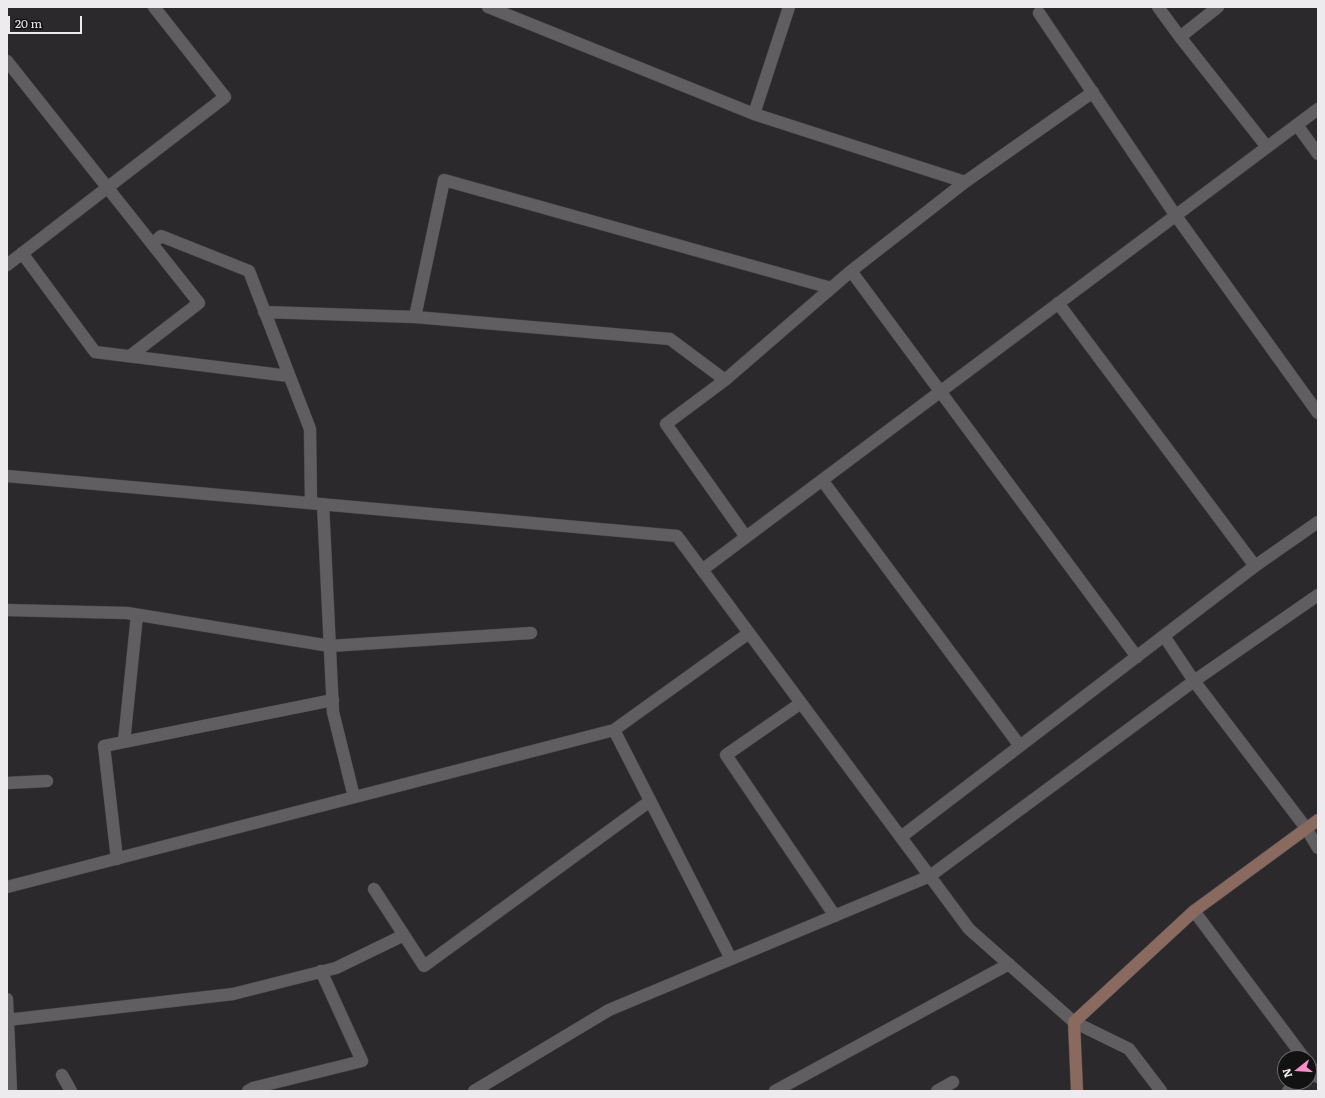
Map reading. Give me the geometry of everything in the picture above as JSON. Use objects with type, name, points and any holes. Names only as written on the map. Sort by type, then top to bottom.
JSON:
[{"type":"street","points":[[7,265],[225,97],[154,7]]},
{"type":"street","points":[[488,7],[754,114],[965,182]]},
{"type":"street","points":[[754,114],[789,7]]},
{"type":"street","points":[[1158,7],[1267,148]]},
{"type":"street","points":[[1180,37],[1218,7]]},
{"type":"street","points":[[1039,13],[1176,216],[1318,413]]},
{"type":"street","points":[[7,61],[199,303],[130,356]]},
{"type":"street","points":[[746,537],[666,424],[725,380],[851,271],[965,182],[1093,92]]},
{"type":"street","points":[[702,570],[1318,109]]},
{"type":"street","points":[[1297,125],[1318,154]]},
{"type":"street","points":[[415,317],[444,180],[831,288]]},
{"type":"street","points":[[152,244],[161,236],[249,271],[310,429],[330,646],[333,712],[354,797]]},
{"type":"street","points":[[22,253],[95,352],[289,376]]},
{"type":"street","points":[[851,271],[1137,657]]},
{"type":"street","points":[[1058,303],[1255,566]]},
{"type":"street","points":[[264,312],[415,317],[670,339],[725,380]]},
{"type":"street","points":[[7,476],[676,536],[969,929],[1074,1022],[1129,1049],[1161,1091]]},
{"type":"street","points":[[822,480],[1020,746]]},
{"type":"street","points":[[901,837],[1255,566],[1318,522]]},
{"type":"street","points":[[474,1091],[608,1010],[930,876],[1194,682],[1318,595]]},
{"type":"street","points":[[7,610],[127,613],[330,646],[531,633]]},
{"type":"street","points":[[124,742],[137,615]]},
{"type":"street","points":[[7,888],[614,730],[749,633]]},
{"type":"street","points":[[1164,636],[1194,682],[1306,828],[1318,848]]},
{"type":"street","points":[[117,859],[104,746],[332,700]]},
{"type":"street","points":[[801,703],[726,755],[835,916]]},
{"type":"street","points":[[614,730],[731,959]]},
{"type":"street","points":[[7,783],[47,781]]},
{"type":"street","points":[[374,889],[424,966],[650,801]]},
{"type":"street","points":[[1074,1022],[1194,911],[1318,820]]},
{"type":"street","points":[[1194,911],[1298,1050]]},
{"type":"street","points":[[7,1020],[233,994],[336,968],[404,935]]},
{"type":"street","points":[[775,1091],[1009,964]]},
{"type":"street","points":[[248,1091],[253,1088],[362,1061],[321,971]]},
{"type":"street","points":[[7,999],[11,1091]]},
{"type":"street","points":[[1074,1022],[1078,1091]]},
{"type":"street","points":[[62,1075],[71,1091]]},
{"type":"street","points":[[937,1091],[953,1082]]}]
